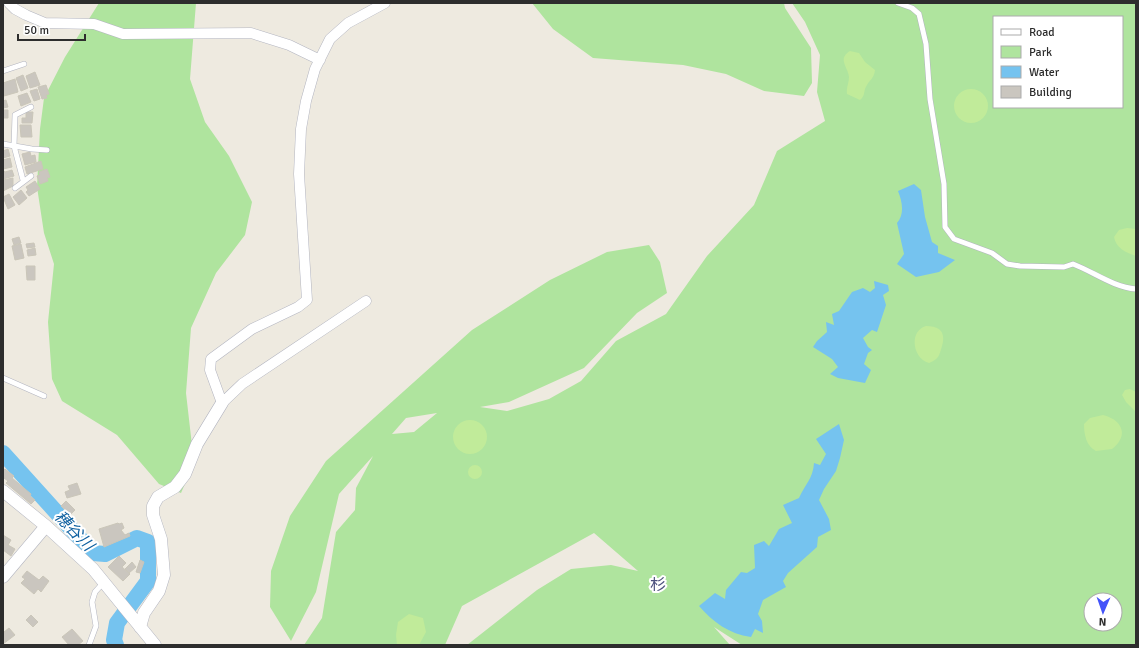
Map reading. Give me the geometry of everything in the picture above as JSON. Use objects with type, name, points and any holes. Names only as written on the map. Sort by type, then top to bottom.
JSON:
[{"type":"street","points":[[9,3],[15,9],[45,23],[94,24],[123,34],[158,35],[172,32],[251,33],[289,45],[320,60]]},
{"type":"street","points":[[222,403],[210,370],[212,359],[252,330],[298,307],[307,300],[299,174],[301,129],[306,101],[320,60],[330,39],[348,23],[385,3]]},
{"type":"street","points":[[136,623],[159,591],[164,575],[161,539],[153,515],[153,506],[158,497],[175,487],[185,474],[197,444],[222,403],[242,384],[366,301]]},
{"type":"street","points":[[3,491],[46,526],[93,569],[155,645]]},
{"type":"street","points":[[5,570],[46,526]]},
{"type":"lane","points":[[898,3],[912,8],[919,14],[921,22],[926,44],[933,124],[942,166],[945,227],[954,238],[992,253],[1007,264],[1020,266],[1064,267],[1073,264],[1094,272],[1112,283],[1136,289]]},
{"type":"lane","points":[[3,71],[24,64]]},
{"type":"lane","points":[[23,180],[14,146],[15,115],[31,107]]},
{"type":"lane","points":[[3,144],[47,150]]},
{"type":"lane","points":[[15,188],[23,180],[31,176]]},
{"type":"lane","points":[[3,378],[44,396]]},
{"type":"lane","points":[[89,645],[96,626],[92,602],[95,592],[104,582]]},
{"type":"green space","points":[[99,3],[196,3],[190,79],[205,122],[229,156],[252,202],[245,235],[216,273],[191,328],[186,393],[194,463],[181,493],[159,484],[117,435],[62,401],[52,379],[48,322],[54,264],[44,233],[37,187],[40,129],[44,98],[65,57]]},
{"type":"green space","points":[[532,3],[784,3],[785,8],[811,48],[812,83],[804,96],[764,91],[726,74],[683,65],[593,58],[553,29]]},
{"type":"green space","points":[[792,3],[1136,3],[1136,645],[742,645],[714,627],[730,645],[467,645],[537,590],[571,569],[611,565],[638,571],[594,533],[462,606],[445,645],[304,645],[322,618],[336,532],[355,510],[356,488],[373,456],[339,494],[316,592],[291,641],[270,607],[271,571],[290,516],[326,461],[472,330],[550,280],[607,252],[649,245],[660,262],[667,293],[637,313],[584,368],[509,402],[480,407],[507,411],[549,399],[581,381],[616,341],[666,314],[707,256],[754,205],[777,151],[825,121],[817,92],[820,55],[805,22]],"holes":[[[437,413],[414,432],[392,434],[406,418]]]},
{"type":"green space","points":[[850,51],[859,53],[865,62],[875,70],[874,75],[860,100],[847,94],[849,77],[844,63],[844,57]]},
{"type":"green space","points":[[971,89],[983,94],[988,106],[983,118],[971,123],[959,118],[954,106],[959,94]]},
{"type":"green space","points":[[1127,228],[1136,229],[1136,256],[1119,247],[1115,241],[1114,237],[1119,230]]},
{"type":"green space","points":[[926,326],[935,327],[941,331],[943,337],[942,346],[938,357],[929,363],[919,356],[915,344],[917,333]]},
{"type":"green space","points":[[1130,389],[1136,392],[1136,412],[1126,402],[1122,395],[1125,390]]},
{"type":"green space","points":[[1103,415],[1110,417],[1119,425],[1122,434],[1121,439],[1112,449],[1096,451],[1088,443],[1084,432],[1084,424],[1090,418]]},
{"type":"green space","points":[[467,420],[473,420],[477,421],[484,427],[487,437],[486,444],[480,451],[473,454],[467,454],[463,453],[456,447],[453,440],[453,434],[454,430],[460,423]]},
{"type":"green space","points":[[475,465],[480,467],[482,472],[480,477],[475,479],[470,477],[468,472],[470,467]]},
{"type":"green space","points":[[409,614],[423,618],[426,632],[419,645],[397,645],[396,635],[398,622]]},
{"type":"water","points":[[914,184],[921,190],[925,217],[932,242],[938,246],[938,253],[955,260],[939,272],[916,277],[897,264],[904,254],[897,223],[902,212],[902,203],[898,191]]},
{"type":"water","points":[[874,281],[888,285],[889,291],[883,295],[886,305],[877,332],[872,330],[863,338],[868,347],[872,350],[868,353],[864,364],[871,370],[865,383],[838,378],[830,374],[838,367],[832,359],[813,347],[827,332],[826,322],[834,325],[832,314],[839,311],[852,292],[863,288],[870,292],[875,288]]},
{"type":"water","points":[[839,424],[844,440],[840,458],[836,471],[824,489],[819,500],[829,519],[831,530],[818,537],[817,547],[788,573],[783,581],[786,587],[763,600],[758,614],[762,621],[763,633],[755,629],[751,637],[729,630],[716,622],[699,606],[715,593],[725,599],[726,590],[741,572],[747,573],[755,568],[754,545],[764,541],[769,546],[779,529],[792,523],[783,505],[799,498],[810,477],[814,463],[820,465],[826,454],[816,439]]},
{"type":"building","points":[[35,72],[40,85],[30,88],[26,76]]},
{"type":"building","points":[[23,75],[28,88],[21,91],[16,78]]},
{"type":"building","points":[[15,79],[18,92],[4,96],[3,83]]},
{"type":"building","points":[[46,85],[49,94],[46,95],[47,98],[42,99],[38,87]]},
{"type":"building","points":[[37,89],[40,99],[34,101],[30,91]]},
{"type":"building","points":[[27,93],[31,102],[21,106],[18,96]]},
{"type":"building","points":[[6,100],[8,107],[3,108],[3,101]]},
{"type":"building","points":[[3,110],[8,110],[8,118],[3,118]]},
{"type":"building","points":[[26,112],[33,112],[32,123],[22,123],[22,118],[26,118]]},
{"type":"building","points":[[20,125],[31,125],[32,137],[21,137]]},
{"type":"building","points":[[8,149],[10,156],[3,158],[3,151]]},
{"type":"building","points":[[30,152],[31,156],[35,155],[36,162],[25,165],[22,154]]},
{"type":"building","points":[[10,158],[12,167],[3,169],[3,160]]},
{"type":"building","points":[[41,161],[43,169],[27,174],[25,167]]},
{"type":"building","points":[[47,169],[50,177],[47,178],[48,181],[40,184],[37,176],[40,175],[39,172]]},
{"type":"building","points":[[3,170],[5,172],[12,170],[14,176],[3,179]]},
{"type":"building","points":[[13,178],[13,186],[3,191],[3,180]]},
{"type":"building","points":[[35,181],[40,189],[29,196],[26,192],[28,190],[26,187]]},
{"type":"building","points":[[21,190],[27,198],[19,205],[13,197]]},
{"type":"building","points":[[9,194],[15,205],[8,209],[3,197]]},
{"type":"building","points":[[19,237],[21,243],[14,245],[12,239]]},
{"type":"building","points":[[34,243],[35,247],[27,248],[26,244]]},
{"type":"building","points":[[21,244],[24,258],[15,260],[12,246]]},
{"type":"building","points":[[35,248],[36,255],[28,256],[27,250]]},
{"type":"building","points":[[26,266],[35,266],[35,280],[27,280]]},
{"type":"building","points":[[5,469],[14,476],[12,478],[31,494],[30,496],[35,500],[31,504],[6,483],[8,481],[4,478],[3,479],[3,471]]},
{"type":"building","points":[[77,483],[81,494],[67,498],[65,492],[70,490],[68,486]]},
{"type":"building","points":[[66,501],[75,510],[70,515],[61,506]]},
{"type":"building","points":[[122,523],[124,528],[121,530],[125,535],[129,533],[130,536],[104,547],[99,529]]},
{"type":"building","points":[[3,535],[11,540],[8,545],[15,549],[11,556],[3,550]]},
{"type":"building","points":[[119,556],[126,563],[122,567],[130,574],[123,581],[108,567]]},
{"type":"building","points":[[140,560],[144,562],[140,573],[136,572]]},
{"type":"building","points":[[132,562],[136,567],[129,573],[125,569]]},
{"type":"building","points":[[27,571],[39,580],[43,576],[49,581],[41,592],[38,589],[34,594],[21,583],[25,579],[22,577]]},
{"type":"building","points":[[31,615],[38,622],[33,627],[26,620]]},
{"type":"building","points":[[9,628],[15,635],[3,644],[3,631],[4,632]]},
{"type":"building","points":[[72,629],[83,641],[78,645],[69,645],[62,637]]},
{"type":"waterway","name":"穂谷川","points":[[3,453],[93,553],[105,554],[137,538],[148,542],[148,581],[117,623],[114,640],[116,645]]},
{"type":"district","name":"杉","points":[[658,585]]}]
